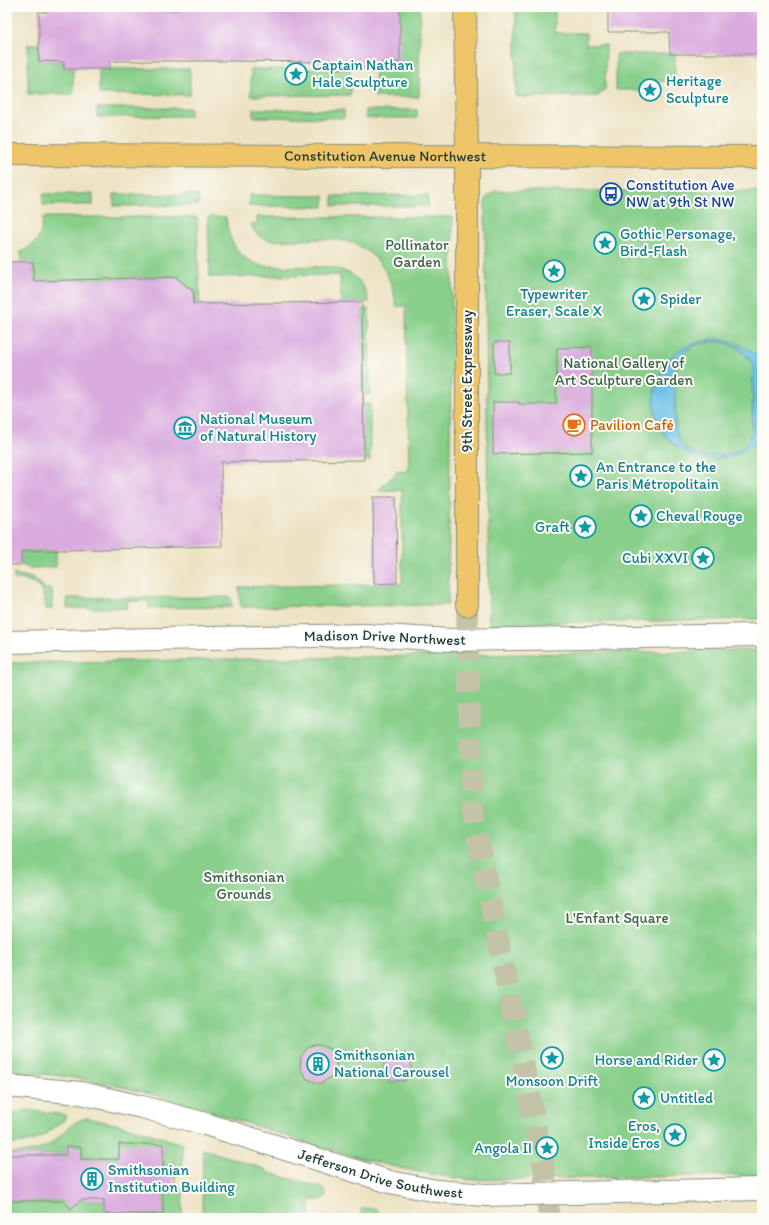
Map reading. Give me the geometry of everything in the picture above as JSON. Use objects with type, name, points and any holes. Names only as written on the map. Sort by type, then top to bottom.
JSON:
[{"type":"main road","name":"9th Street Expressway","points":[[466,7],[467,605]]},
{"type":"main road","name":"Constitution Avenue Northwest","points":[[7,156],[762,157]]},
{"type":"street","name":"Madison Drive Northwest","points":[[7,642],[364,635],[451,640],[762,635]]},
{"type":"street","name":"Jefferson Drive Southwest","points":[[7,1086],[81,1093],[142,1106],[390,1182],[452,1193],[485,1195],[762,1189]]},
{"type":"green space","points":[[400,7],[420,7],[419,97],[375,97],[375,69],[382,69],[382,62]]},
{"type":"green space","points":[[516,7],[555,7],[555,33],[586,33],[586,45],[606,45],[605,90],[598,96],[516,97]]},
{"type":"green space","points":[[28,44],[39,44],[39,61],[64,62],[64,69],[73,69],[73,94],[28,94]]},
{"type":"green space","points":[[616,54],[675,54],[675,81],[650,81],[650,90],[616,90]]},
{"type":"green space","points":[[99,69],[190,69],[190,95],[99,94]]},
{"type":"green space","points":[[251,69],[350,69],[350,95],[251,96]]},
{"type":"green space","points":[[97,108],[190,108],[190,116],[97,117]]},
{"type":"green space","points":[[253,109],[344,110],[344,118],[253,117]]},
{"type":"green space","points":[[366,110],[417,110],[417,118],[366,118]]},
{"type":"green space","name":"National Gallery of Art Sculpture Garden","points":[[495,191],[762,191],[762,619],[489,624],[485,203],[487,197]]},
{"type":"green space","points":[[43,194],[93,194],[93,205],[43,205]]},
{"type":"green space","points":[[114,194],[198,195],[198,205],[114,206]]},
{"type":"green space","points":[[249,195],[324,196],[324,207],[249,206]]},
{"type":"green space","points":[[428,195],[428,206],[333,206],[333,196]]},
{"type":"green space","points":[[43,217],[197,217],[200,311],[193,311],[194,289],[190,289],[180,281],[180,277],[34,281],[33,262],[21,262],[21,252],[38,238],[42,229]]},
{"type":"green space","points":[[208,217],[226,217],[229,234],[236,248],[241,254],[254,263],[262,266],[329,267],[344,271],[355,277],[360,282],[364,287],[369,302],[341,302],[340,275],[210,277]]},
{"type":"green space","name":"Pollinator Garden","points":[[257,217],[453,217],[448,605],[242,607],[240,603],[239,587],[402,584],[402,490],[377,491],[396,472],[409,471],[406,306],[396,306],[387,274],[374,257],[366,250],[345,241],[332,239],[267,240],[254,231],[251,224],[257,224]]},
{"type":"green space","points":[[362,309],[369,309],[370,394],[363,395]]},
{"type":"green space","points":[[363,404],[370,404],[370,460],[364,460]]},
{"type":"green space","points":[[56,550],[56,567],[30,568],[21,565],[21,551]]},
{"type":"green space","points":[[14,574],[33,578],[45,589],[52,589],[52,609],[46,609],[43,595],[38,586],[28,581],[14,579]]},
{"type":"green space","points":[[231,597],[232,607],[149,608],[149,601],[127,601],[127,608],[67,608],[67,598]]},
{"type":"green space","points":[[762,650],[762,1175],[475,1180],[415,1171],[357,1157],[184,1104],[126,1088],[67,1077],[7,1072],[7,663]]},
{"type":"green space","points":[[29,1110],[66,1115],[65,1119],[40,1138],[19,1144],[9,1144],[9,1124],[7,1124],[7,1118],[15,1113]]},
{"type":"green space","points":[[88,1118],[129,1127],[182,1144],[183,1169],[163,1169],[163,1144],[119,1159],[81,1159],[80,1147],[66,1146],[66,1155],[7,1155],[7,1153],[27,1152],[47,1146],[72,1125],[82,1119]]},
{"type":"green space","points":[[203,1149],[265,1169],[266,1172],[323,1188],[326,1196],[322,1200],[310,1200],[310,1218],[202,1218]]},
{"type":"green space","points":[[163,1190],[183,1190],[182,1218],[7,1218],[7,1201],[66,1201],[69,1207],[73,1207],[76,1200],[119,1200],[163,1214]]},
{"type":"green space","points":[[367,1208],[377,1210],[384,1218],[361,1218],[361,1209]]},
{"type":"water","points":[[716,339],[748,349],[758,357],[762,363],[762,435],[739,453],[714,459],[700,458],[676,446],[665,435],[659,425],[655,413],[655,389],[664,366],[672,356],[685,347],[698,342]],"holes":[[[708,342],[722,342],[737,347],[749,358],[753,365],[752,432],[749,439],[740,449],[725,455],[700,455],[685,448],[680,442],[678,436],[675,418],[676,369],[681,357],[691,347]]]},
{"type":"building","points":[[48,7],[178,10],[181,7],[264,7],[266,10],[340,10],[343,7],[400,7],[400,62],[382,62],[382,69],[336,69],[336,62],[110,61],[110,69],[64,69],[64,62],[39,61],[39,12],[46,12]]},
{"type":"building","points":[[608,7],[762,7],[762,54],[670,54],[669,32],[608,32]]},
{"type":"building","name":"National Museum of Natural History","points":[[7,262],[33,262],[34,281],[176,277],[194,292],[193,304],[362,302],[364,460],[221,462],[222,546],[21,551],[21,565],[7,565]]},
{"type":"building","points":[[494,342],[510,342],[510,373],[494,373]]},
{"type":"building","points":[[592,347],[592,452],[493,454],[493,402],[556,404],[557,348]]},
{"type":"building","points":[[373,497],[396,497],[397,583],[374,584]]},
{"type":"building","name":"Smithsonian National Carousel","points":[[320,1045],[331,1049],[337,1059],[335,1072],[331,1077],[320,1084],[307,1079],[300,1069],[301,1056],[308,1047]]},
{"type":"building","points":[[390,1054],[406,1054],[405,1060],[411,1060],[411,1076],[405,1076],[405,1081],[390,1081],[390,1075],[384,1075],[384,1060],[390,1060]]},
{"type":"building","name":"Smithsonian Institution Building","points":[[119,1144],[163,1144],[163,1169],[174,1169],[174,1190],[163,1190],[163,1214],[104,1214],[104,1200],[81,1200],[71,1209],[63,1201],[7,1201],[7,1155],[66,1155],[66,1146],[81,1147],[81,1159],[119,1159]]},
{"type":"tunnel","points":[[467,605],[472,810],[544,1168],[549,1218]]},
{"type":"place","name":"Captain Nathan Hale Sculpture","points":[[296,74]]},
{"type":"place","name":"Heritage Sculpture","points":[[650,90]]},
{"type":"place","name":"Constitution Ave NW at 9th St NW","points":[[611,194]]},
{"type":"place","name":"Gothic Personage, Bird-Flash","points":[[605,243]]},
{"type":"place","name":"Typewriter Eraser, Scale X","points":[[554,271]]},
{"type":"place","name":"Spider","points":[[644,299]]},
{"type":"place","name":"Pavilion Café","points":[[574,425]]},
{"type":"place","name":"National Museum of Natural History","points":[[185,428]]},
{"type":"place","name":"An Entrance to the Paris Métropolitain","points":[[581,476]]},
{"type":"place","name":"Cheval Rouge","points":[[641,516]]},
{"type":"place","name":"Graft","points":[[585,527]]},
{"type":"place","name":"Cubi XXVI","points":[[703,558]]},
{"type":"place","name":"Monsoon Drift","points":[[552,1058]]},
{"type":"place","name":"Horse and Rider","points":[[714,1060]]},
{"type":"place","name":"Smithsonian National Carousel","points":[[318,1064]]},
{"type":"place","name":"Untitled","points":[[644,1098]]},
{"type":"place","name":"Eros, Inside Eros","points":[[675,1135]]},
{"type":"place","name":"Angola II","points":[[547,1148]]},
{"type":"place","name":"Smithsonian Institution Building","points":[[92,1179]]},
{"type":"park label","name":"Smithsonian Grounds","points":[[244,886]]},
{"type":"park label","name":"L'Enfant Square","points":[[617,918]]}]
